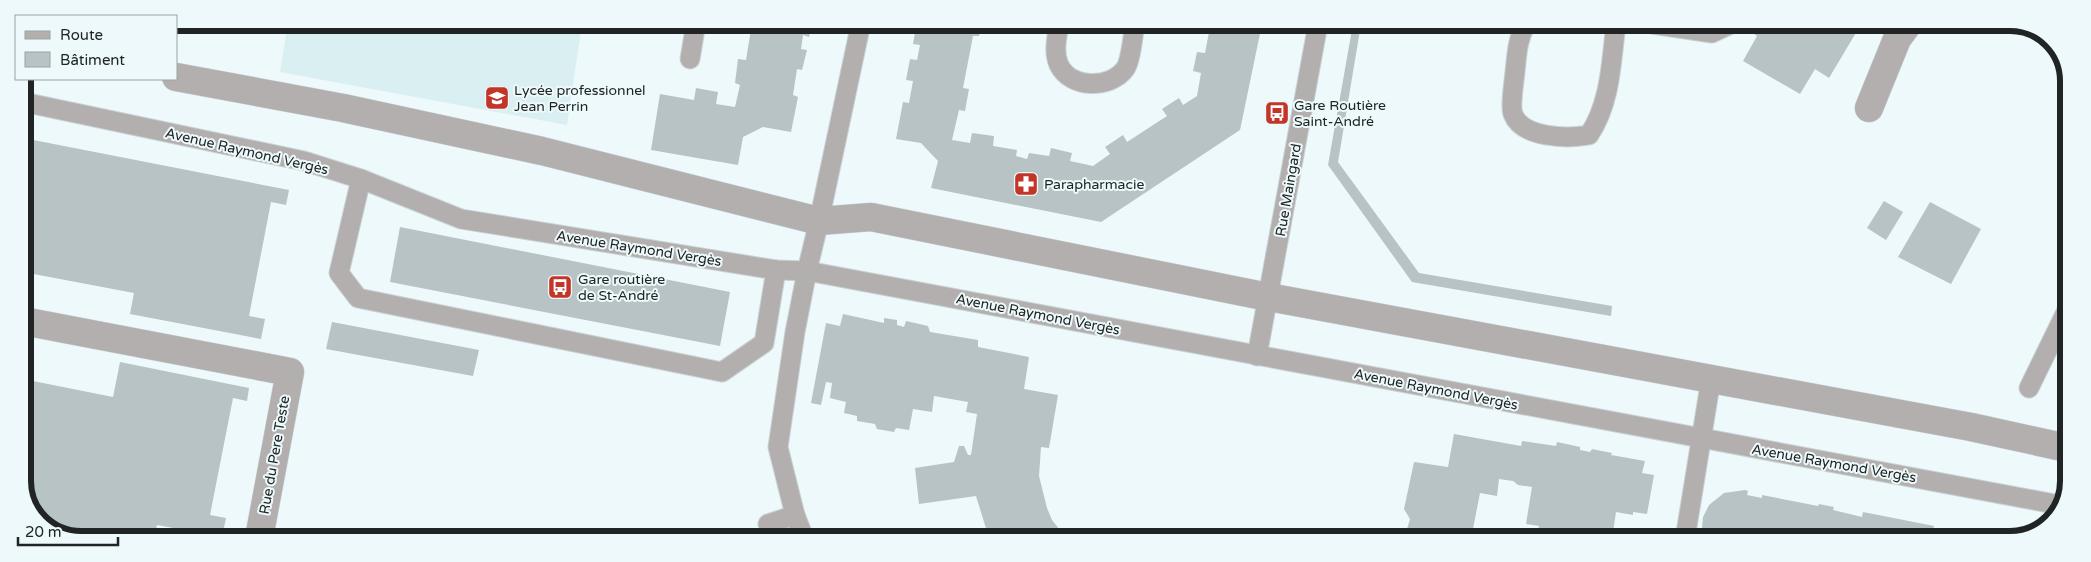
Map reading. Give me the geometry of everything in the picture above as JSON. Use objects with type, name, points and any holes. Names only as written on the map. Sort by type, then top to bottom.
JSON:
[{"type":"street","points":[[1869,108],[1897,39],[1903,31]]},
{"type":"street","points":[[178,77],[343,108],[533,149],[819,221],[871,217],[1268,297],[1971,427],[2060,446]]},
{"type":"street","name":"Rue du Pere Teste","points":[[31,323],[290,372],[260,531]]},
{"type":"lane","points":[[690,59],[695,31]]},
{"type":"lane","points":[[801,531],[795,515],[778,447],[795,332],[859,31]]},
{"type":"lane","points":[[1058,31],[1055,48],[1060,66],[1072,79],[1088,84],[1115,79],[1126,67],[1134,31]]},
{"type":"lane","name":"Rue Maingard","points":[[1257,356],[1317,31]]},
{"type":"lane","points":[[1522,31],[1519,38],[1512,113],[1521,127],[1539,134],[1574,138],[1589,135],[1599,120],[1607,94],[1615,31]]},
{"type":"lane","name":"Avenue Raymond Vergès","points":[[31,104],[304,161],[361,179],[461,219],[776,270],[807,271],[2054,504]]},
{"type":"lane","points":[[361,179],[339,273],[358,298],[722,372],[764,343],[776,270]]},
{"type":"lane","points":[[2029,388],[2060,324]]},
{"type":"lane","points":[[1686,531],[1711,379]]},
{"type":"lane","points":[[768,524],[795,515]]},
{"type":"shaded area","name":"Lycée professionnel Jean Perrin","points":[[287,31],[581,31],[567,125],[280,72]]},
{"type":"building","points":[[751,31],[810,31],[809,37],[803,35],[801,49],[807,50],[802,70],[797,69],[793,95],[798,97],[791,132],[763,127],[743,137],[738,165],[651,150],[660,94],[694,100],[696,88],[718,92],[716,104],[735,107],[740,85],[735,83],[738,59],[746,60]]},
{"type":"building","points":[[915,31],[980,31],[979,36],[973,36],[963,88],[969,89],[965,111],[959,110],[952,140],[970,143],[972,133],[994,136],[993,146],[1017,150],[1016,156],[1027,159],[1029,153],[1049,156],[1051,148],[1072,153],[1070,161],[1093,166],[1110,154],[1105,147],[1123,135],[1127,142],[1167,116],[1162,109],[1179,98],[1183,105],[1197,96],[1201,73],[1193,71],[1197,52],[1205,53],[1209,32],[1261,31],[1240,130],[1101,222],[931,188],[938,161],[921,143],[896,139],[903,102],[909,103],[913,81],[906,80],[910,59],[917,60],[920,45],[913,44]]},
{"type":"building","points":[[1352,31],[1360,31],[1338,162],[1419,273],[1612,306],[1611,316],[1412,282],[1328,165]]},
{"type":"building","points":[[1857,31],[1829,78],[1815,69],[1800,94],[1743,61],[1757,36],[1751,32]]},
{"type":"building","points":[[31,140],[289,190],[286,205],[271,202],[249,316],[265,319],[261,339],[130,314],[134,293],[31,274]]},
{"type":"building","points":[[1884,201],[1903,212],[1886,240],[1867,228]]},
{"type":"building","points":[[1930,202],[1981,229],[1951,284],[1898,257]]},
{"type":"building","name":"Gare routière de St-André","points":[[400,227],[730,292],[720,346],[390,282]]},
{"type":"building","points":[[843,314],[884,323],[884,318],[897,320],[897,325],[904,327],[906,321],[928,326],[930,332],[978,340],[978,347],[1029,357],[1024,389],[1058,395],[1049,448],[1041,447],[1039,476],[1047,508],[1052,520],[1061,531],[987,531],[976,496],[919,504],[915,468],[954,462],[959,446],[964,446],[968,455],[971,455],[977,414],[966,412],[968,402],[934,396],[932,412],[913,409],[909,430],[896,428],[894,432],[877,429],[875,424],[857,421],[857,416],[844,413],[846,402],[830,398],[832,383],[826,382],[821,405],[811,403],[826,323],[840,326]]},
{"type":"building","points":[[332,322],[479,350],[473,376],[326,349]]},
{"type":"building","points":[[120,362],[249,388],[247,401],[233,398],[210,515],[226,518],[223,531],[190,531],[157,525],[156,531],[81,531],[71,530],[56,524],[44,514],[35,500],[31,484],[31,381],[113,397]]},
{"type":"building","points":[[1454,434],[1521,446],[1522,441],[1556,446],[1557,442],[1580,447],[1580,450],[1590,452],[1592,449],[1612,453],[1611,455],[1645,461],[1642,473],[1654,475],[1647,514],[1633,512],[1633,515],[1616,512],[1613,531],[1538,531],[1539,526],[1526,524],[1532,487],[1499,479],[1497,496],[1480,493],[1473,531],[1406,531],[1410,519],[1404,509],[1414,462],[1448,467]]},
{"type":"building","points":[[1745,490],[1748,491],[1747,495],[1762,498],[1762,495],[1818,506],[1819,504],[1834,507],[1833,510],[1862,517],[1863,512],[1934,526],[1933,530],[1938,531],[1702,531],[1703,517],[1709,505],[1724,493]]},
{"type":"place","name":"Lycée professionnel Jean Perrin","points":[[497,98]]},
{"type":"place","name":"Gare Routière Saint-André","points":[[1277,113]]},
{"type":"place","name":"Parapharmacie","points":[[1026,184]]},
{"type":"place","name":"Gare routière de St-André","points":[[560,287]]}]
